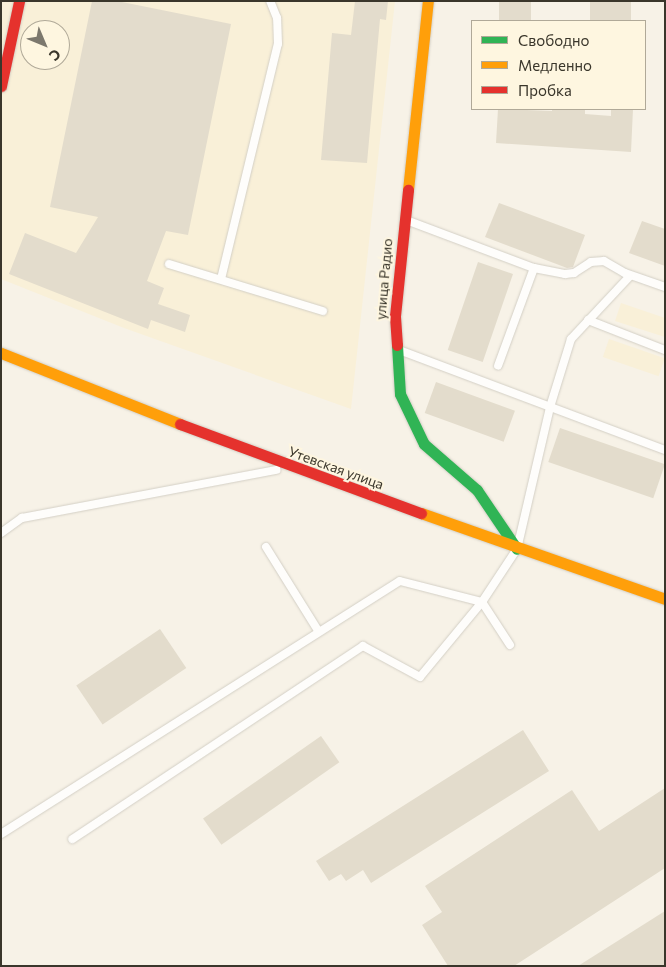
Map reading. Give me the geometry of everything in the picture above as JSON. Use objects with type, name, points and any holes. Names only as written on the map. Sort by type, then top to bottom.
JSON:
[{"type":"main road","points":[[1,86],[19,1]]},
{"type":"main road","name":"улица Радио","points":[[428,1],[395,316],[400,394],[424,444],[477,490],[517,549]]},
{"type":"main road","name":"Утевская улица","points":[[1,353],[290,467],[517,549],[665,599]]},
{"type":"lane","points":[[220,279],[278,44],[277,18],[270,1]]},
{"type":"lane","points":[[405,220],[534,268],[565,274],[574,273],[591,262],[604,261],[630,276],[665,287]]},
{"type":"lane","points":[[169,264],[323,311]]},
{"type":"lane","points":[[498,366],[534,268]]},
{"type":"lane","points":[[72,839],[363,646],[420,677],[482,602],[517,549],[550,407],[571,339],[630,276]]},
{"type":"lane","points":[[588,320],[665,350]]},
{"type":"lane","points":[[397,350],[665,450]]},
{"type":"lane","points":[[1,533],[22,518],[290,467]]},
{"type":"lane","points":[[266,547],[319,632]]},
{"type":"lane","points":[[1,834],[400,581],[482,602],[510,645]]},
{"type":"shaded area","points":[[1,1],[395,1],[351,409],[124,328],[1,279]]},
{"type":"shaded area","points":[[621,303],[665,318],[665,337],[615,321]]},
{"type":"shaded area","points":[[609,339],[665,358],[659,376],[603,357]]},
{"type":"building","points":[[92,1],[117,1],[231,24],[188,235],[166,231],[147,281],[164,288],[158,304],[190,315],[185,332],[151,320],[148,329],[9,274],[25,233],[76,253],[98,217],[50,207]]},
{"type":"building","points":[[355,1],[388,1],[386,20],[380,19],[367,163],[321,160],[332,33],[351,35]]},
{"type":"building","points":[[499,1],[531,1],[531,20],[499,20]]},
{"type":"building","points":[[590,1],[631,1],[631,20],[590,20]]},
{"type":"building","points":[[498,110],[585,110],[585,114],[611,116],[611,110],[633,110],[631,152],[496,143]]},
{"type":"building","points":[[499,203],[585,235],[573,267],[567,268],[485,237]]},
{"type":"building","points":[[642,221],[665,229],[665,266],[629,253]]},
{"type":"building","points":[[478,262],[513,274],[483,362],[448,350]]},
{"type":"building","points":[[436,382],[515,411],[504,442],[425,413]]},
{"type":"building","points":[[560,428],[665,464],[653,498],[548,462]]},
{"type":"building","points":[[160,629],[186,668],[103,724],[76,685]]},
{"type":"building","points":[[523,730],[549,771],[371,883],[363,870],[346,881],[341,874],[329,881],[316,861]]},
{"type":"building","points":[[321,736],[339,762],[221,845],[203,819]]},
{"type":"building","points":[[665,788],[665,868],[514,966],[448,966],[422,925],[442,912],[425,886],[572,790],[599,831]]},
{"type":"building","points":[[665,911],[665,966],[578,966]]},
{"type":"traffic: fast","points":[[397,345],[400,394],[424,444],[477,490],[517,549]]},
{"type":"traffic: slow","points":[[408,190],[428,1]]},
{"type":"traffic: slow","points":[[1,353],[180,424]]},
{"type":"traffic: slow","points":[[421,513],[665,599]]},
{"type":"traffic: jam","points":[[1,86],[19,1]]},
{"type":"traffic: jam","points":[[397,345],[395,316],[408,190]]},
{"type":"traffic: jam","points":[[180,424],[421,513]]}]
